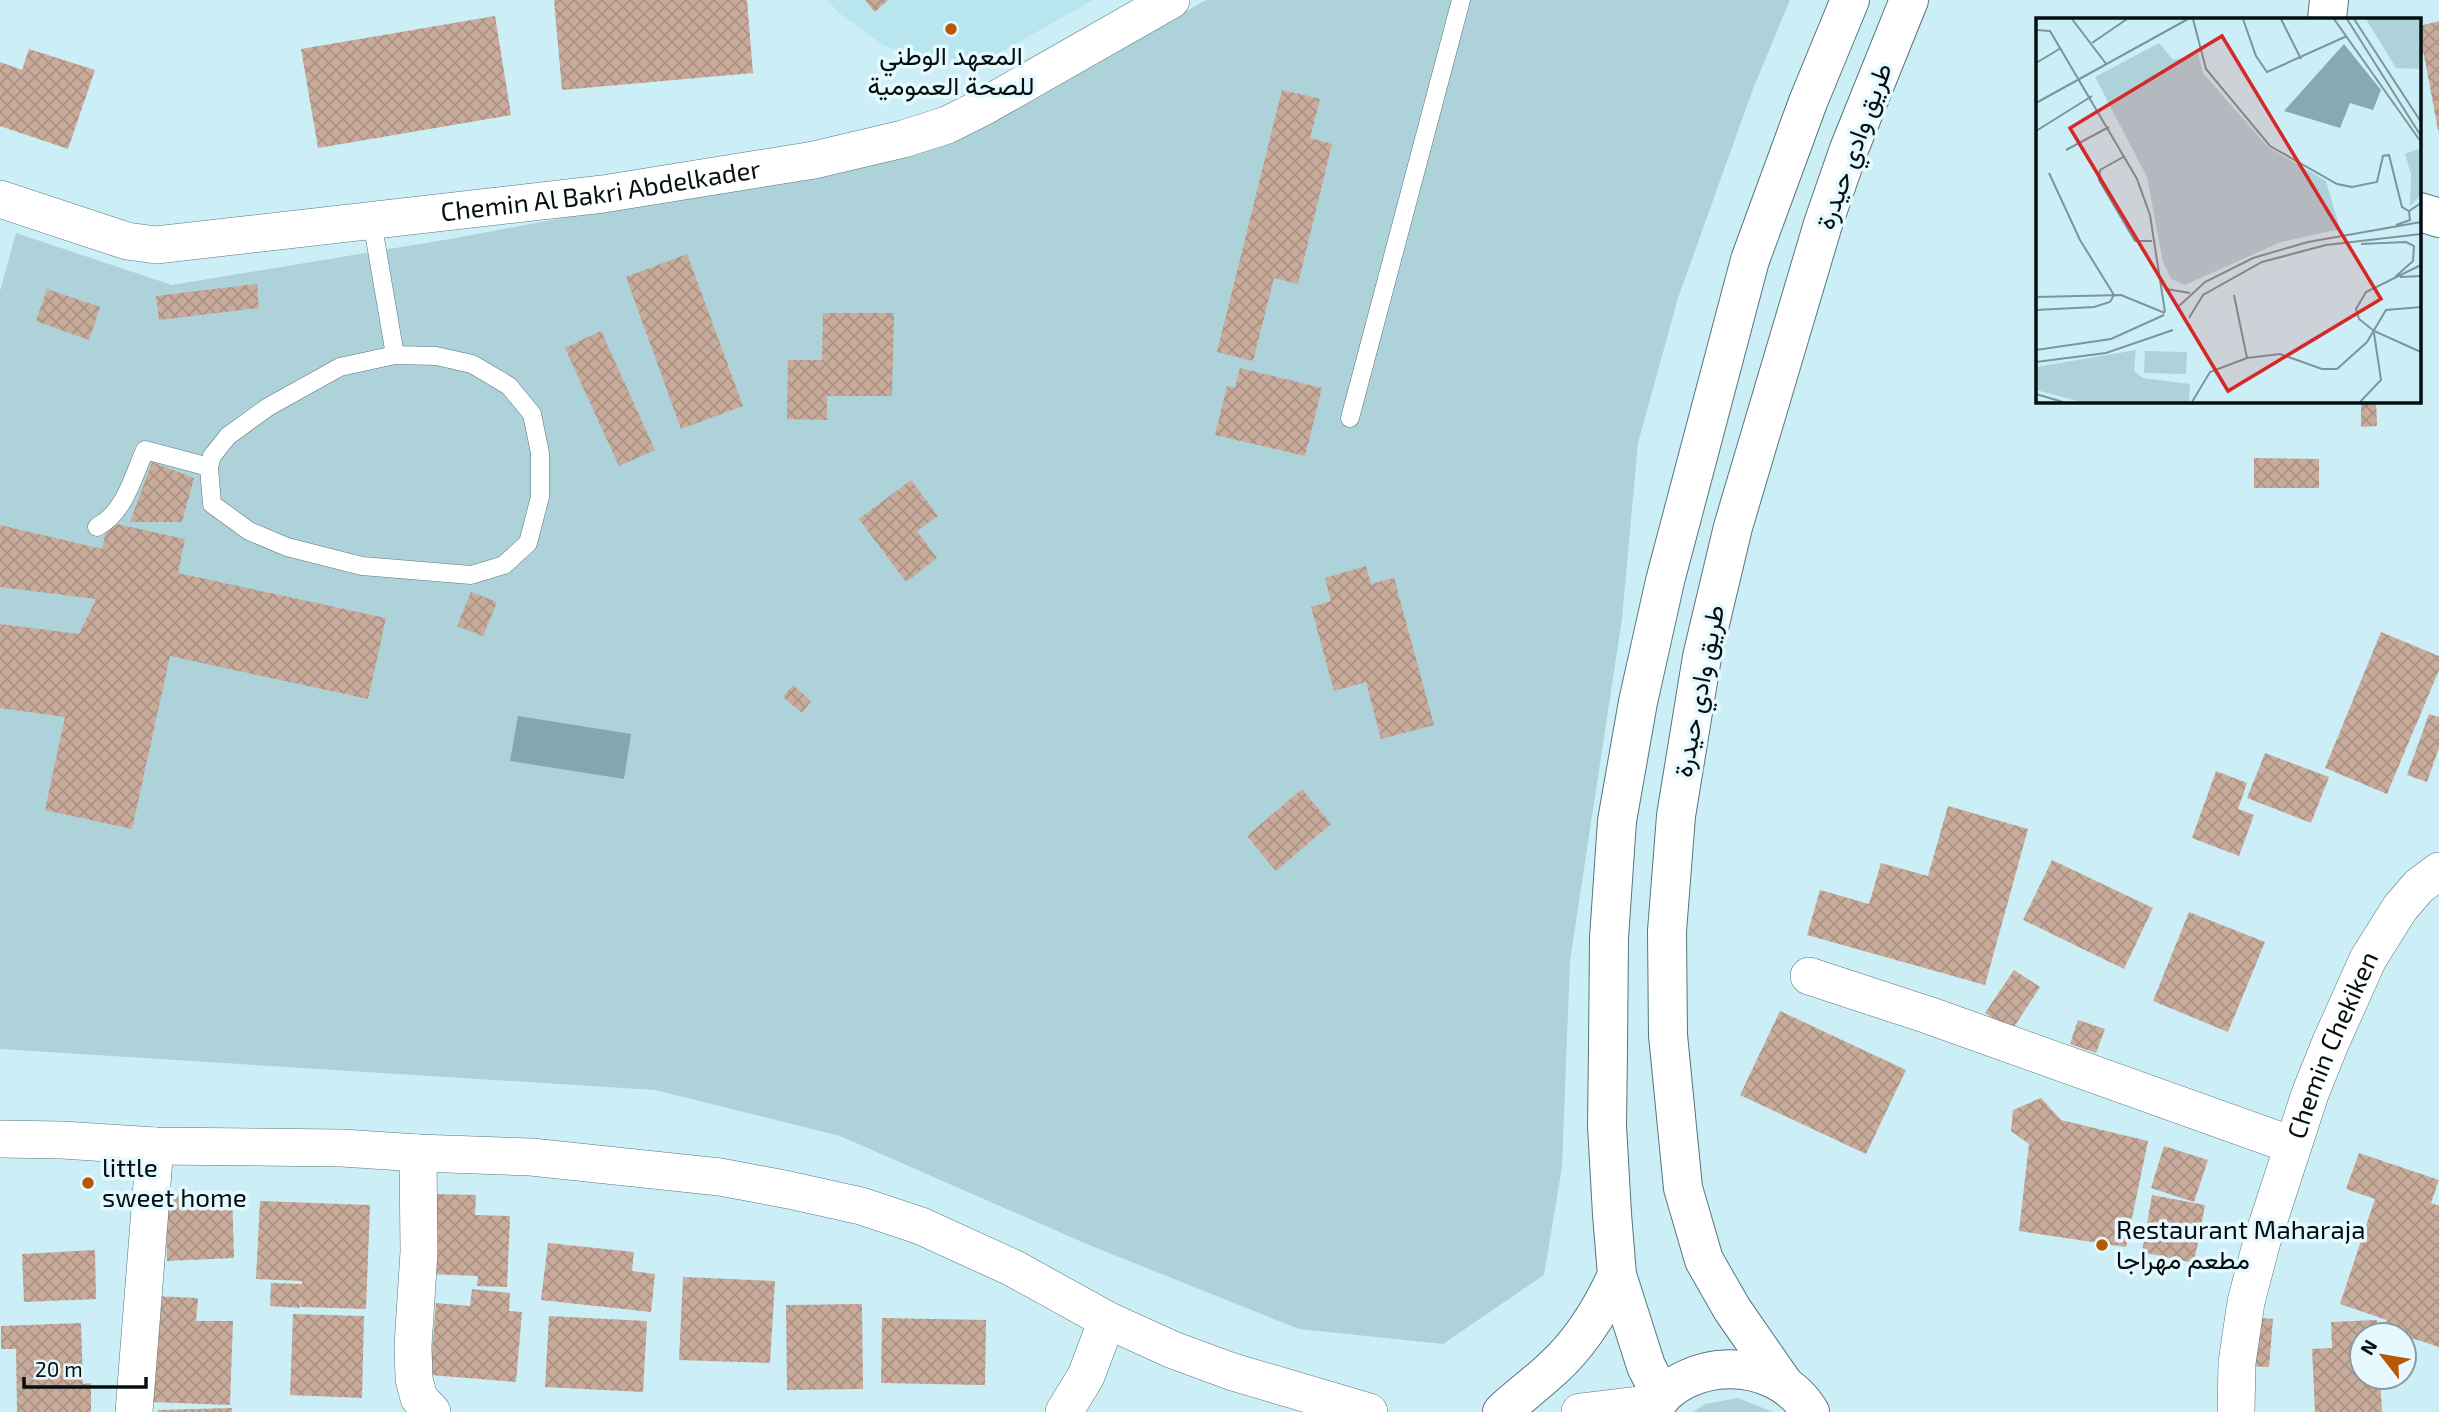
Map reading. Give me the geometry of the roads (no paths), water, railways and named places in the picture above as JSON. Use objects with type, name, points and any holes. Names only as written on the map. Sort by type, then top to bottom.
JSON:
[{"type":"main road","name":"طريق وادي حيدرة","points":[[1656,1404],[1617,1275],[1607,1126],[1609,938],[1617,821],[1638,702],[1665,581],[1749,260],[1808,102],[1850,0]]},
{"type":"main road","name":"طريق وادي حيدرة","points":[[1784,1384],[1732,1309],[1704,1261],[1683,1188],[1668,1035],[1667,931],[1676,816],[1702,657],[1733,527],[1823,224],[1849,149],[1909,0]]},
{"type":"main road","points":[[1889,52],[1922,0]]},
{"type":"main road","points":[[2327,18],[2329,0]]},
{"type":"main road","points":[[2422,213],[2439,218]]},
{"type":"main road","points":[[1502,1412],[1553,1368],[1589,1328],[1602,1308],[1617,1275]]},
{"type":"main road","points":[[1656,1404],[1676,1385],[1702,1373],[1730,1368],[1758,1372],[1784,1384],[1805,1403],[1810,1412]]},
{"type":"street","name":"Chemin Al Bakri Abdelkader","points":[[0,199],[127,241],[156,245],[603,194],[814,160],[903,139],[947,125],[1171,0]]},
{"type":"street","name":"Chemin Chekiken","points":[[2236,1412],[2240,1336],[2246,1303],[2292,1145],[2330,1044],[2368,959],[2400,908],[2419,887],[2439,871]]},
{"type":"street","points":[[1809,976],[1928,1015],[2292,1145]]},
{"type":"street","points":[[0,1139],[155,1146],[342,1148],[531,1157],[624,1165],[720,1178],[861,1206],[960,1243],[1068,1297],[1107,1320],[1173,1350],[1233,1372],[1370,1412]]},
{"type":"street","points":[[134,1412],[155,1146]]},
{"type":"street","points":[[418,1153],[419,1252],[412,1346],[414,1379],[419,1398],[432,1412]]},
{"type":"street","points":[[1064,1412],[1086,1376],[1107,1320]]},
{"type":"street","points":[[1580,1412],[1656,1404]]},
{"type":"lane","points":[[1350,418],[1461,0]]},
{"type":"lane","points":[[372,221],[395,355]]},
{"type":"lane","points":[[395,355],[436,356],[472,364],[509,386],[532,414],[541,453],[540,497],[528,543],[504,565],[471,575],[376,568],[287,547],[249,531],[212,504],[209,467],[212,456],[228,436],[268,407],[340,367],[395,355]]},
{"type":"lane","points":[[97,527],[109,520],[121,505],[145,450],[209,467]]},
{"type":"place","name":"المعهد الوطني للصحة العمومية","points":[[951,29]]},
{"type":"place","name":"little sweet home","points":[[88,1183]]},
{"type":"place","name":"Restaurant Maharaja مطعم مهراجا","points":[[2102,1245]]}]
